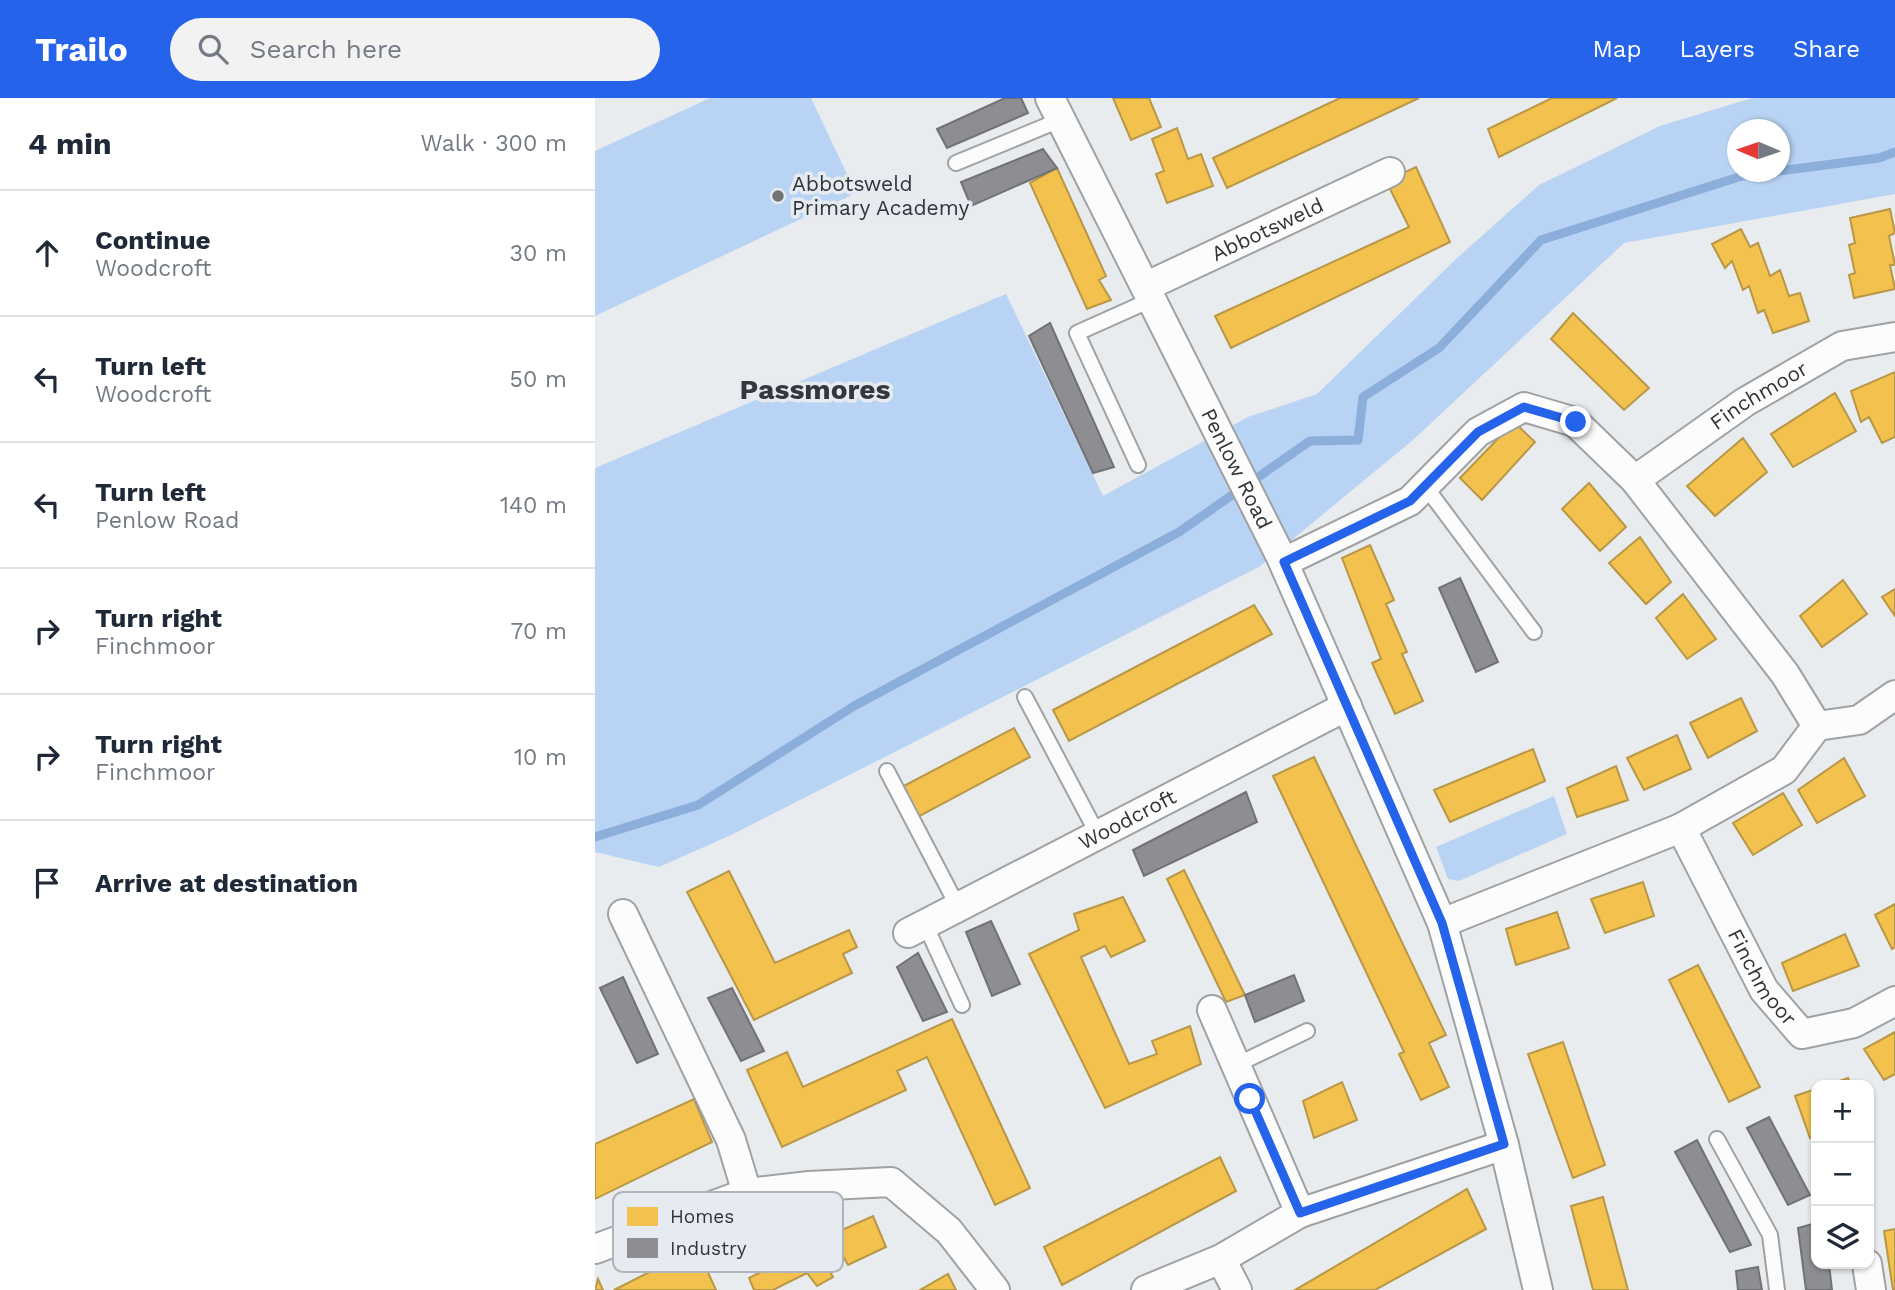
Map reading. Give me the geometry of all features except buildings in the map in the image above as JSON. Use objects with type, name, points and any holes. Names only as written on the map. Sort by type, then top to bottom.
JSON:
[{"type":"street","name":"Penlow Road","points":[[1055,109],[1284,562],[1442,923],[1504,1144],[1538,1290]]},
{"type":"street","name":"Abbotsweld","points":[[1150,293],[1389,172]]},
{"type":"street","name":"Finchmoor","points":[[1635,480],[1745,402],[1842,346],[1895,337]]},
{"type":"street","points":[[1284,562],[1410,501],[1478,432],[1524,407],[1576,422],[1635,480],[1785,674],[1817,726]]},
{"type":"street","points":[[1442,923],[1681,828],[1784,770],[1817,726],[1859,720],[1895,695]]},
{"type":"street","name":"Woodcroft","points":[[917,929],[1347,706]]},
{"type":"street","name":"Finchmoor","points":[[1681,828],[1764,990],[1802,1034],[1854,1023],[1895,1001]]},
{"type":"street","points":[[623,914],[731,1140],[747,1192]]},
{"type":"street","points":[[1212,1010],[1300,1213]]},
{"type":"street","points":[[1146,1290],[1221,1259],[1300,1213],[1504,1144]]},
{"type":"street","points":[[756,1192],[891,1182],[949,1231],[995,1290]]},
{"type":"street","points":[[595,1249],[613,1242]]},
{"type":"street","points":[[1221,1259],[1237,1290]]},
{"type":"street","points":[[1868,1269],[1871,1290]]},
{"type":"lane","points":[[956,163],[1055,109]]},
{"type":"lane","points":[[1137,465],[1077,333],[1150,293]]},
{"type":"lane","points":[[1425,486],[1534,632]]},
{"type":"lane","points":[[1024,696],[1098,835]]},
{"type":"lane","points":[[887,771],[958,907]]},
{"type":"lane","points":[[917,929],[962,1005]]},
{"type":"lane","points":[[1236,1065],[1307,1031]]},
{"type":"lane","points":[[1717,1139],[1770,1235],[1777,1290]]},
{"type":"shaded area","points":[[710,98],[811,98],[856,193],[595,316],[595,151]]},
{"type":"shaded area","points":[[1752,98],[1895,98],[1895,194],[1624,243],[1413,440],[1259,567],[731,835],[659,867],[595,852],[595,468],[1006,294],[1103,496],[1248,417],[1317,394],[1456,259],[1539,185],[1660,126]]},
{"type":"shaded area","points":[[1554,796],[1567,834],[1459,881],[1448,879],[1436,847]]},
{"type":"waterway","points":[[1790,170],[1879,158],[1895,152]]},
{"type":"waterway","points":[[595,837],[698,805],[854,706],[1179,532],[1310,441],[1358,440],[1363,397],[1439,348],[1541,240],[1727,181]]},
{"type":"place","name":"Abbotsweld Primary Academy","points":[[778,196]]},
{"type":"district","name":"Passmores","points":[[815,389]]},
{"type":"route","points":[[1250,1099],[1300,1213],[1504,1144],[1442,923],[1284,562],[1410,501],[1478,432],[1524,407],[1576,422]]}]
